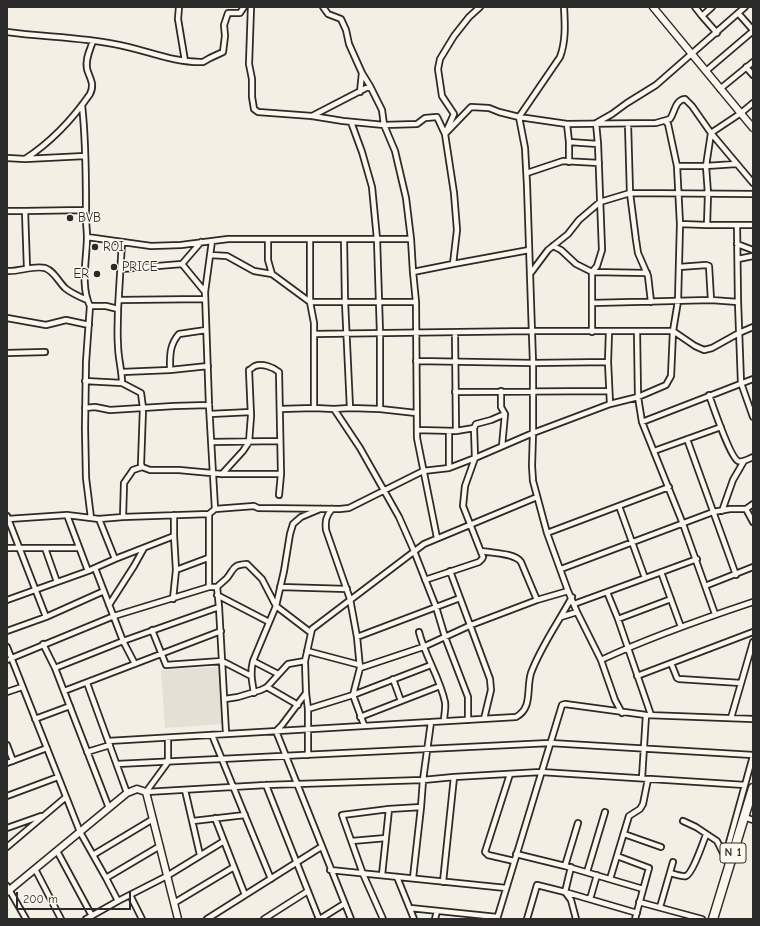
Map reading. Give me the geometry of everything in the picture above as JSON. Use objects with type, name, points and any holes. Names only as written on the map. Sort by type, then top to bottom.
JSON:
[{"type":"highway","name":"N 1","points":[[713,919],[727,861],[744,817],[751,788]]},
{"type":"street","points":[[179,7],[178,19],[185,61]]},
{"type":"street","points":[[7,32],[93,41],[134,48],[162,57],[203,62],[223,52],[225,36],[224,25],[228,13],[240,13],[244,7]]},
{"type":"street","points":[[251,7],[250,64],[252,97],[254,109],[258,112],[312,116],[384,125],[417,124],[425,118],[437,117],[445,134],[454,193],[457,230],[453,264]]},
{"type":"street","points":[[323,7],[328,14],[341,19],[346,30],[349,44],[362,73],[382,110],[384,125],[395,150],[404,191],[411,239],[416,302],[417,442],[437,538]]},
{"type":"street","points":[[445,134],[454,114],[442,96],[438,69],[440,59],[454,36],[469,17],[480,7]]},
{"type":"street","points":[[564,7],[564,48],[560,57],[519,117],[525,148],[530,274],[534,434],[532,481],[547,533],[568,591],[601,660],[615,700],[622,713]]},
{"type":"street","points":[[652,7],[753,128]]},
{"type":"street","points":[[695,7],[717,33]]},
{"type":"street","points":[[702,16],[712,7]]},
{"type":"street","points":[[596,123],[656,85],[745,7]]},
{"type":"street","points":[[706,71],[753,31],[738,13]]},
{"type":"street","points":[[24,159],[56,135],[82,105],[93,88],[93,83],[87,69],[87,58],[93,41]]},
{"type":"street","points":[[720,89],[753,62]]},
{"type":"street","points":[[746,67],[753,75]]},
{"type":"street","points":[[360,92],[362,73]]},
{"type":"street","points":[[312,116],[370,86]]},
{"type":"street","points":[[445,134],[471,106],[489,108],[519,117],[568,124],[656,124],[671,117],[678,103],[685,99],[692,106],[711,134],[753,183]]},
{"type":"street","points":[[707,225],[708,194],[706,166],[711,134],[753,103]]},
{"type":"street","points":[[82,105],[85,132],[87,237],[84,267],[87,300],[90,306],[86,362],[86,471],[91,518]]},
{"type":"street","points":[[46,617],[8,518],[67,515],[99,519],[123,516],[209,514],[215,510],[254,506],[258,508],[349,508],[423,471],[449,468],[610,404],[638,397],[662,387],[668,382],[671,376],[673,331],[678,301],[680,224],[677,166],[668,124],[665,121]]},
{"type":"street","points":[[351,122],[362,152],[372,187],[377,239],[380,333],[380,409]]},
{"type":"street","points":[[592,332],[592,272],[597,266],[602,250],[596,123]]},
{"type":"street","points":[[568,124],[569,162]]},
{"type":"street","points":[[628,124],[630,193],[637,246],[647,273],[650,302]]},
{"type":"street","points":[[569,142],[598,144]]},
{"type":"street","points":[[7,158],[24,159],[85,156]]},
{"type":"street","points":[[526,173],[551,165],[569,162],[599,163]]},
{"type":"street","points":[[677,166],[736,164]]},
{"type":"street","points":[[530,274],[548,250],[568,234],[579,220],[600,202],[630,193],[753,194]]},
{"type":"street","points":[[7,211],[86,210]]},
{"type":"street","points":[[25,211],[27,268]]},
{"type":"street","points":[[680,224],[753,225]]},
{"type":"street","points":[[737,225],[741,383],[753,417]]},
{"type":"street","points":[[87,237],[151,246],[228,239],[411,239]]},
{"type":"street","points":[[268,239],[268,260],[272,274]]},
{"type":"street","points":[[310,239],[310,302],[314,323],[314,408]]},
{"type":"street","points":[[344,239],[346,334],[350,408]]},
{"type":"street","points":[[212,241],[205,299],[215,510]]},
{"type":"street","points":[[122,242],[118,309],[118,344],[122,383]]},
{"type":"street","points":[[120,269],[182,264],[202,242]]},
{"type":"street","points":[[737,244],[753,250]]},
{"type":"street","points":[[553,246],[561,250],[576,264],[592,272],[647,273]]},
{"type":"street","points":[[413,272],[529,250]]},
{"type":"street","points":[[210,255],[227,256],[254,271],[272,274],[310,302],[416,302]]},
{"type":"street","points":[[738,260],[753,256]]},
{"type":"street","points":[[182,264],[205,292]]},
{"type":"street","points":[[679,267],[708,266],[711,300]]},
{"type":"street","points":[[7,271],[17,272],[27,268],[43,268],[51,270],[66,289],[87,300]]},
{"type":"street","points":[[119,300],[205,299]]},
{"type":"street","points":[[592,303],[711,300],[738,302]]},
{"type":"street","points":[[90,306],[106,306],[118,309]]},
{"type":"street","points":[[7,318],[46,325],[66,320],[88,324]]},
{"type":"street","points":[[314,334],[673,331],[695,346],[704,350],[712,348],[753,327]]},
{"type":"street","points":[[170,370],[171,350],[174,340],[179,334],[206,330]]},
{"type":"street","points":[[609,331],[608,362],[610,404]]},
{"type":"street","points":[[637,331],[638,397],[642,422],[669,487],[715,614]]},
{"type":"street","points":[[455,333],[456,431]]},
{"type":"street","points":[[7,353],[45,352]]},
{"type":"street","points":[[416,361],[533,363],[608,362]]},
{"type":"street","points":[[122,372],[170,370],[208,366]]},
{"type":"street","points":[[222,474],[243,451],[249,442],[251,412],[249,370],[255,366],[274,368],[279,372],[281,474],[279,495]]},
{"type":"street","points":[[642,422],[753,378]]},
{"type":"street","points":[[86,381],[122,383],[141,393],[143,408],[140,464],[142,467]]},
{"type":"street","points":[[455,392],[609,391]]},
{"type":"street","points":[[501,392],[501,407],[505,414],[502,446]]},
{"type":"street","points":[[709,395],[736,460],[744,461],[753,457]]},
{"type":"street","points":[[85,408],[95,407],[110,410],[209,405]]},
{"type":"street","points":[[280,409],[350,408],[416,412]]},
{"type":"street","points":[[334,409],[360,448],[385,491],[414,551],[436,607],[445,637],[468,697],[468,720]]},
{"type":"street","points":[[210,414],[251,412]]},
{"type":"street","points":[[425,580],[479,562],[483,557],[463,506],[465,486],[475,458],[474,428],[476,424],[505,414]]},
{"type":"street","points":[[654,451],[721,427]]},
{"type":"street","points":[[417,430],[456,431],[474,428]]},
{"type":"street","points":[[449,431],[449,468]]},
{"type":"street","points":[[687,439],[736,575]]},
{"type":"street","points":[[211,442],[280,441]]},
{"type":"street","points":[[722,511],[733,480],[744,461]]},
{"type":"street","points":[[123,516],[124,483],[133,470],[142,467],[150,470],[179,470],[213,474],[281,474]]},
{"type":"street","points":[[547,533],[669,487]]},
{"type":"street","points":[[308,755],[306,661],[310,632],[314,627],[424,544],[537,497]]},
{"type":"street","points":[[561,569],[713,512],[746,508],[753,504]]},
{"type":"street","points":[[619,506],[645,578]]},
{"type":"street","points":[[254,693],[251,676],[253,661],[276,606],[293,524],[301,517],[322,508]]},
{"type":"street","points":[[746,508],[753,522]]},
{"type":"street","points":[[332,509],[327,515],[325,522],[326,530],[350,599],[357,637],[360,667],[353,695],[364,725]]},
{"type":"street","points":[[173,599],[176,570],[174,514]]},
{"type":"street","points":[[209,514],[209,587]]},
{"type":"street","points":[[67,515],[88,571]]},
{"type":"street","points":[[99,519],[115,559]]},
{"type":"street","points":[[8,599],[88,571],[174,536]]},
{"type":"street","points":[[7,548],[79,548]]},
{"type":"street","points":[[45,548],[57,582]]},
{"type":"street","points":[[109,605],[144,548]]},
{"type":"street","points":[[481,551],[518,558],[537,600]]},
{"type":"street","points":[[176,570],[208,558]]},
{"type":"street","points":[[574,604],[696,559]]},
{"type":"street","points":[[226,733],[217,587],[236,565],[247,564],[262,579],[276,606],[310,632]]},
{"type":"street","points":[[95,568],[123,640],[135,664]]},
{"type":"street","points":[[705,586],[753,568]]},
{"type":"street","points":[[450,571],[490,679],[491,690],[484,719]]},
{"type":"street","points":[[661,572],[681,628]]},
{"type":"street","points":[[9,659],[114,616],[209,587],[217,587]]},
{"type":"street","points":[[280,588],[347,590]]},
{"type":"street","points":[[7,631],[46,617],[104,591]]},
{"type":"street","points":[[307,651],[360,667],[423,647],[471,625],[537,600],[568,591]]},
{"type":"street","points":[[607,592],[638,676],[649,715],[644,749],[645,778],[643,804],[640,809],[629,816],[610,879]]},
{"type":"street","points":[[217,596],[269,622]]},
{"type":"street","points":[[87,752],[109,743],[226,733],[516,717],[522,713],[529,700],[528,689],[531,674],[538,655],[572,597]]},
{"type":"street","points":[[357,637],[460,598]]},
{"type":"street","points":[[618,619],[670,599]]},
{"type":"street","points":[[601,660],[715,614],[753,602]]},
{"type":"street","points":[[55,668],[123,640],[219,607]]},
{"type":"street","points":[[561,617],[577,612]]},
{"type":"street","points":[[152,630],[165,663],[168,665],[222,662],[251,676]]},
{"type":"street","points":[[64,691],[220,631]]},
{"type":"street","points":[[419,632],[423,647],[440,686],[445,703],[444,721]]},
{"type":"street","points":[[638,676],[753,632]]},
{"type":"street","points":[[731,718],[753,642]]},
{"type":"street","points":[[43,644],[55,668],[109,808]]},
{"type":"street","points":[[7,647],[9,659],[22,687],[80,832],[118,901]]},
{"type":"street","points":[[253,661],[278,674]]},
{"type":"street","points":[[225,699],[254,693],[267,687],[290,663],[306,661]]},
{"type":"street","points":[[671,663],[676,678],[679,680],[741,682]]},
{"type":"street","points":[[308,709],[353,695],[431,665]]},
{"type":"street","points":[[393,679],[401,701]]},
{"type":"street","points":[[87,683],[128,793]]},
{"type":"street","points":[[360,717],[440,686]]},
{"type":"street","points":[[7,692],[22,687]]},
{"type":"street","points":[[267,687],[298,705]]},
{"type":"street","points":[[276,731],[306,693]]},
{"type":"street","points":[[410,908],[437,911],[466,917],[497,918],[562,705],[565,704],[622,713],[649,715],[753,719]]},
{"type":"street","points":[[35,719],[70,706]]},
{"type":"street","points":[[412,878],[421,807],[422,780],[428,750],[431,722]]},
{"type":"street","points":[[276,731],[350,919]]},
{"type":"street","points":[[212,735],[271,879]]},
{"type":"street","points":[[146,792],[168,762],[168,738]]},
{"type":"street","points":[[117,764],[550,743],[753,756],[751,788],[727,861]]},
{"type":"street","points":[[7,745],[13,761]]},
{"type":"street","points":[[7,763],[47,748]]},
{"type":"street","points":[[26,919],[8,889],[35,869],[128,793],[137,789],[146,792],[266,785],[422,780],[542,772],[645,778],[751,788]]},
{"type":"street","points":[[510,774],[485,852],[488,855],[514,862]]},
{"type":"street","points":[[7,796],[58,777]]},
{"type":"street","points":[[442,882],[454,777]]},
{"type":"street","points":[[266,785],[320,919],[344,904]]},
{"type":"street","points":[[185,790],[200,855]]},
{"type":"street","points":[[146,792],[178,919]]},
{"type":"street","points":[[7,847],[66,797]]},
{"type":"street","points":[[383,919],[363,874],[342,817],[343,814],[421,807]]},
{"type":"street","points":[[382,875],[389,809]]},
{"type":"street","points":[[587,872],[605,812]]},
{"type":"street","points":[[7,828],[44,815]]},
{"type":"street","points":[[193,821],[245,815]]},
{"type":"street","points":[[744,817],[753,820]]},
{"type":"street","points":[[215,818],[245,895]]},
{"type":"street","points":[[93,855],[153,819]]},
{"type":"street","points":[[683,821],[696,827],[718,843],[727,861]]},
{"type":"street","points":[[576,919],[571,900],[566,892],[568,866],[578,823]]},
{"type":"street","points":[[624,834],[661,847]]},
{"type":"street","points":[[670,873],[685,876],[688,875],[694,865],[706,835]]},
{"type":"street","points":[[352,841],[386,838]]},
{"type":"street","points":[[86,919],[167,876],[224,841]]},
{"type":"street","points":[[106,878],[160,846]]},
{"type":"street","points":[[210,918],[321,847]]},
{"type":"street","points":[[57,851],[92,916]]},
{"type":"street","points":[[516,854],[568,866],[643,890]]},
{"type":"street","points":[[617,856],[649,868],[649,873],[635,919]]},
{"type":"street","points":[[660,907],[674,862]]},
{"type":"street","points":[[174,903],[234,866]]},
{"type":"street","points":[[35,869],[61,919]]},
{"type":"street","points":[[330,870],[506,888]]},
{"type":"street","points":[[590,899],[597,875]]},
{"type":"street","points":[[397,877],[414,919]]},
{"type":"street","points":[[526,919],[537,885],[637,913]]},
{"type":"street","points":[[264,919],[308,891]]},
{"type":"street","points":[[130,895],[142,919]]},
{"type":"street","points":[[639,902],[702,919]]},
{"type":"street","points":[[435,919],[437,911]]},
{"type":"shaded area","points":[[219,667],[223,724],[165,728],[161,670]]},
{"type":"place","name":"BVB","points":[[70,218]]},
{"type":"place","name":"ROI","points":[[95,247]]},
{"type":"place","name":"PRICE","points":[[114,267]]},
{"type":"place","name":"ER","points":[[97,274]]}]
